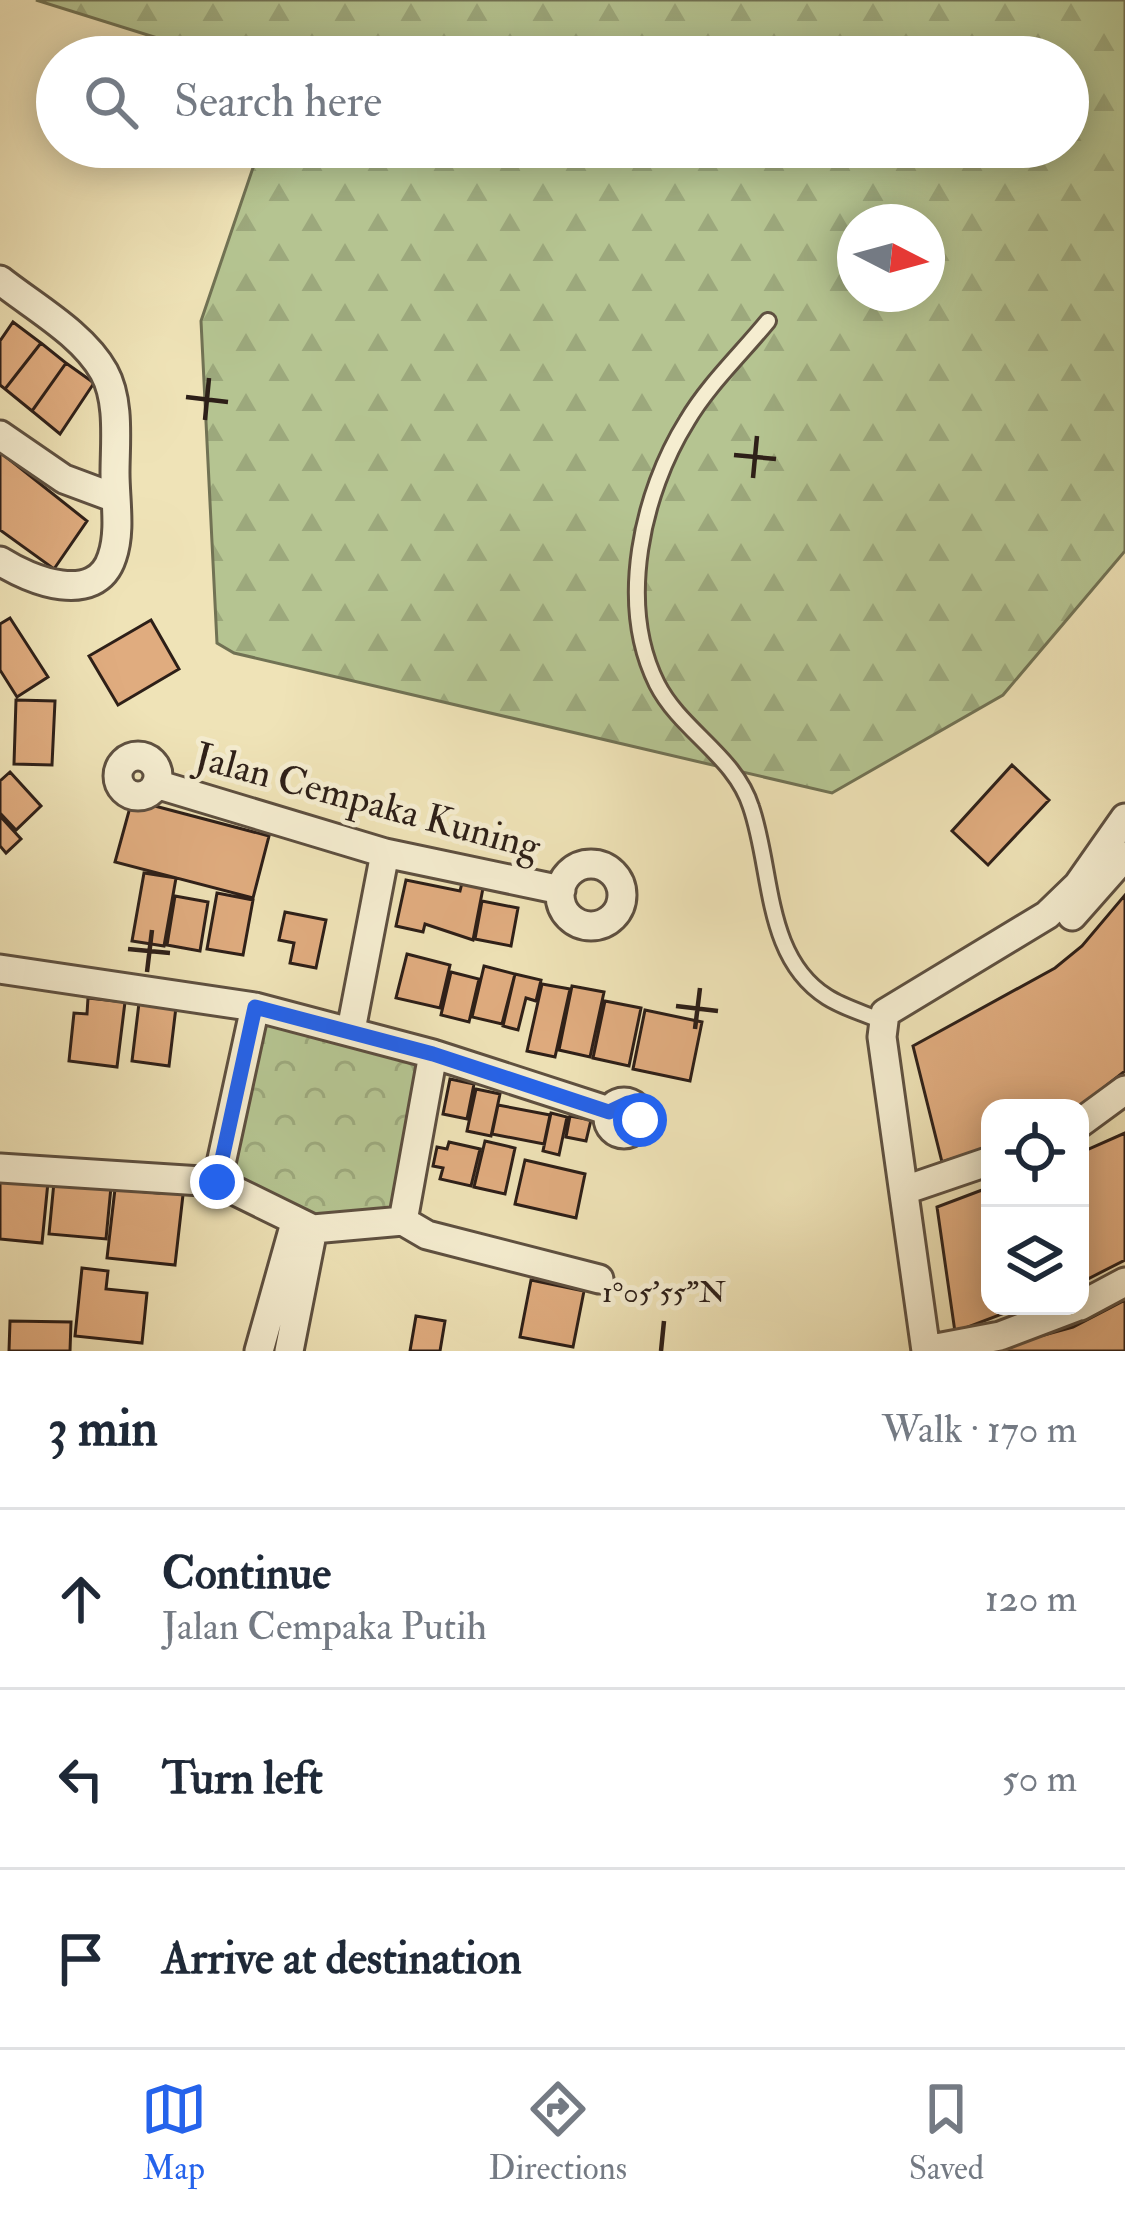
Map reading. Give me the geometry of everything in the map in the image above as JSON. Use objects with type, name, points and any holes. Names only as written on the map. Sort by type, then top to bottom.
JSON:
[{"type":"street","points":[[0,280],[84,346],[102,368],[112,387],[116,498],[114,552],[102,575],[56,585],[32,580],[0,561]]},
{"type":"street","points":[[0,435],[64,479],[116,498]]},
{"type":"street","name":"Jalan Cempaka Kuning","points":[[156,784],[385,854],[560,890]]},
{"type":"street","points":[[1056,1315],[1000,1336],[926,1350],[888,1034],[891,1005],[1047,915],[1078,885],[1125,818]]},
{"type":"street","points":[[351,1030],[385,854]]},
{"type":"street","points":[[888,1034],[907,1016],[1059,929],[1125,856]]},
{"type":"street","points":[[0,968],[255,1007],[433,1054],[609,1112]]},
{"type":"street","points":[[217,1182],[255,1007]]},
{"type":"street","points":[[403,1221],[433,1054]]},
{"type":"street","points":[[1089,1116],[1125,1090]]},
{"type":"street","points":[[905,1190],[981,1164]]},
{"type":"street","points":[[0,1168],[217,1182],[304,1226],[403,1221],[428,1235],[599,1279]]},
{"type":"street","points":[[259,1351],[304,1226]]},
{"type":"street","points":[[290,1351],[304,1226]]},
{"type":"street","points":[[1089,1301],[1125,1282]]},
{"type":"lane","points":[[768,321],[686,421],[641,529],[639,625],[656,682],[675,712],[740,781],[751,806],[792,966],[827,997],[888,1034]]},
{"type":"green space","points":[[36,0],[1125,0],[1125,551],[1003,695],[832,793],[234,653],[217,643],[201,321],[253,168],[1089,168],[1089,36],[151,36]]},
{"type":"green space","points":[[257,1009],[433,1055],[389,1235],[314,1224],[223,1180]]},
{"type":"building","points":[[13,322],[41,343],[5,389],[0,385],[0,341]]},
{"type":"building","points":[[41,343],[66,363],[32,411],[5,389]]},
{"type":"building","points":[[66,363],[94,383],[60,434],[32,411]]},
{"type":"building","points":[[0,452],[87,521],[54,569],[0,530]]},
{"type":"building","points":[[10,618],[48,677],[17,697],[0,670],[0,624]]},
{"type":"building","points":[[151,620],[179,669],[118,705],[89,656]]},
{"type":"building","points":[[16,700],[55,701],[52,765],[14,764]]},
{"type":"building","points":[[1012,765],[1049,800],[988,865],[952,831]]},
{"type":"building","points":[[10,772],[41,806],[16,830],[0,813],[0,781]]},
{"type":"building","points":[[132,800],[269,836],[253,898],[115,862]]},
{"type":"building","points":[[0,816],[21,839],[6,853],[0,846]]},
{"type":"building","points":[[144,873],[176,878],[164,946],[132,941]]},
{"type":"building","points":[[463,879],[484,883],[473,940],[425,924],[423,932],[396,926],[406,880],[460,891]]},
{"type":"building","points":[[217,893],[253,900],[243,955],[207,949]]},
{"type":"building","points":[[1125,895],[1125,1071],[1089,1099],[981,1099],[981,1150],[942,1162],[913,1046],[1055,968],[1082,946]]},
{"type":"building","points":[[175,896],[208,902],[200,951],[167,945]]},
{"type":"building","points":[[482,901],[518,908],[511,946],[475,939]]},
{"type":"building","points":[[285,912],[326,920],[316,968],[290,963],[294,943],[279,940]]},
{"type":"building","points":[[407,954],[450,965],[440,1008],[396,998]]},
{"type":"building","points":[[484,966],[515,974],[502,1024],[472,1017]]},
{"type":"building","points":[[451,972],[479,979],[469,1022],[441,1015]]},
{"type":"building","points":[[515,974],[541,980],[536,1001],[526,998],[518,1030],[503,1026]]},
{"type":"building","points":[[542,984],[570,989],[555,1057],[527,1051]]},
{"type":"building","points":[[572,986],[604,992],[590,1057],[559,1050]]},
{"type":"building","points":[[88,998],[125,1002],[117,1067],[69,1061],[74,1013],[87,1014]]},
{"type":"building","points":[[605,1001],[641,1008],[629,1066],[593,1058]]},
{"type":"building","points":[[139,1003],[176,1007],[169,1066],[132,1061]]},
{"type":"building","points":[[645,1010],[702,1022],[690,1081],[633,1069]]},
{"type":"building","points":[[450,1079],[474,1084],[467,1119],[443,1114]]},
{"type":"building","points":[[476,1089],[500,1094],[491,1136],[467,1131]]},
{"type":"building","points":[[498,1105],[550,1115],[544,1144],[492,1134]]},
{"type":"building","points":[[551,1113],[567,1117],[559,1155],[543,1151]]},
{"type":"building","points":[[570,1116],[591,1120],[586,1141],[566,1137]]},
{"type":"building","points":[[1125,1133],[1125,1260],[1089,1278],[1089,1207],[1089,1149]]},
{"type":"building","points":[[485,1141],[515,1148],[505,1194],[474,1187]]},
{"type":"building","points":[[449,1142],[480,1149],[471,1186],[440,1179],[443,1168],[433,1166],[437,1147],[447,1149]]},
{"type":"building","points":[[525,1160],[585,1174],[576,1218],[515,1204]]},
{"type":"building","points":[[0,1178],[48,1182],[42,1243],[0,1239]]},
{"type":"building","points":[[54,1182],[111,1187],[106,1239],[49,1234]]},
{"type":"building","points":[[160,1183],[184,1186],[175,1265],[107,1258],[115,1189],[159,1193]]},
{"type":"building","points":[[981,1190],[981,1315],[999,1315],[955,1332],[937,1207]]},
{"type":"building","points":[[82,1268],[108,1271],[106,1289],[147,1293],[142,1343],[75,1336]]},
{"type":"building","points":[[531,1280],[584,1291],[573,1347],[520,1337]]},
{"type":"building","points":[[1125,1300],[1125,1351],[986,1351],[1073,1327]]},
{"type":"building","points":[[416,1316],[445,1321],[440,1351],[410,1351]]},
{"type":"building","points":[[10,1321],[71,1322],[70,1351],[9,1351]]},
{"type":"route","points":[[217,1182],[255,1007],[433,1054],[609,1112],[617,1104],[628,1103],[637,1109],[640,1120]]}]
